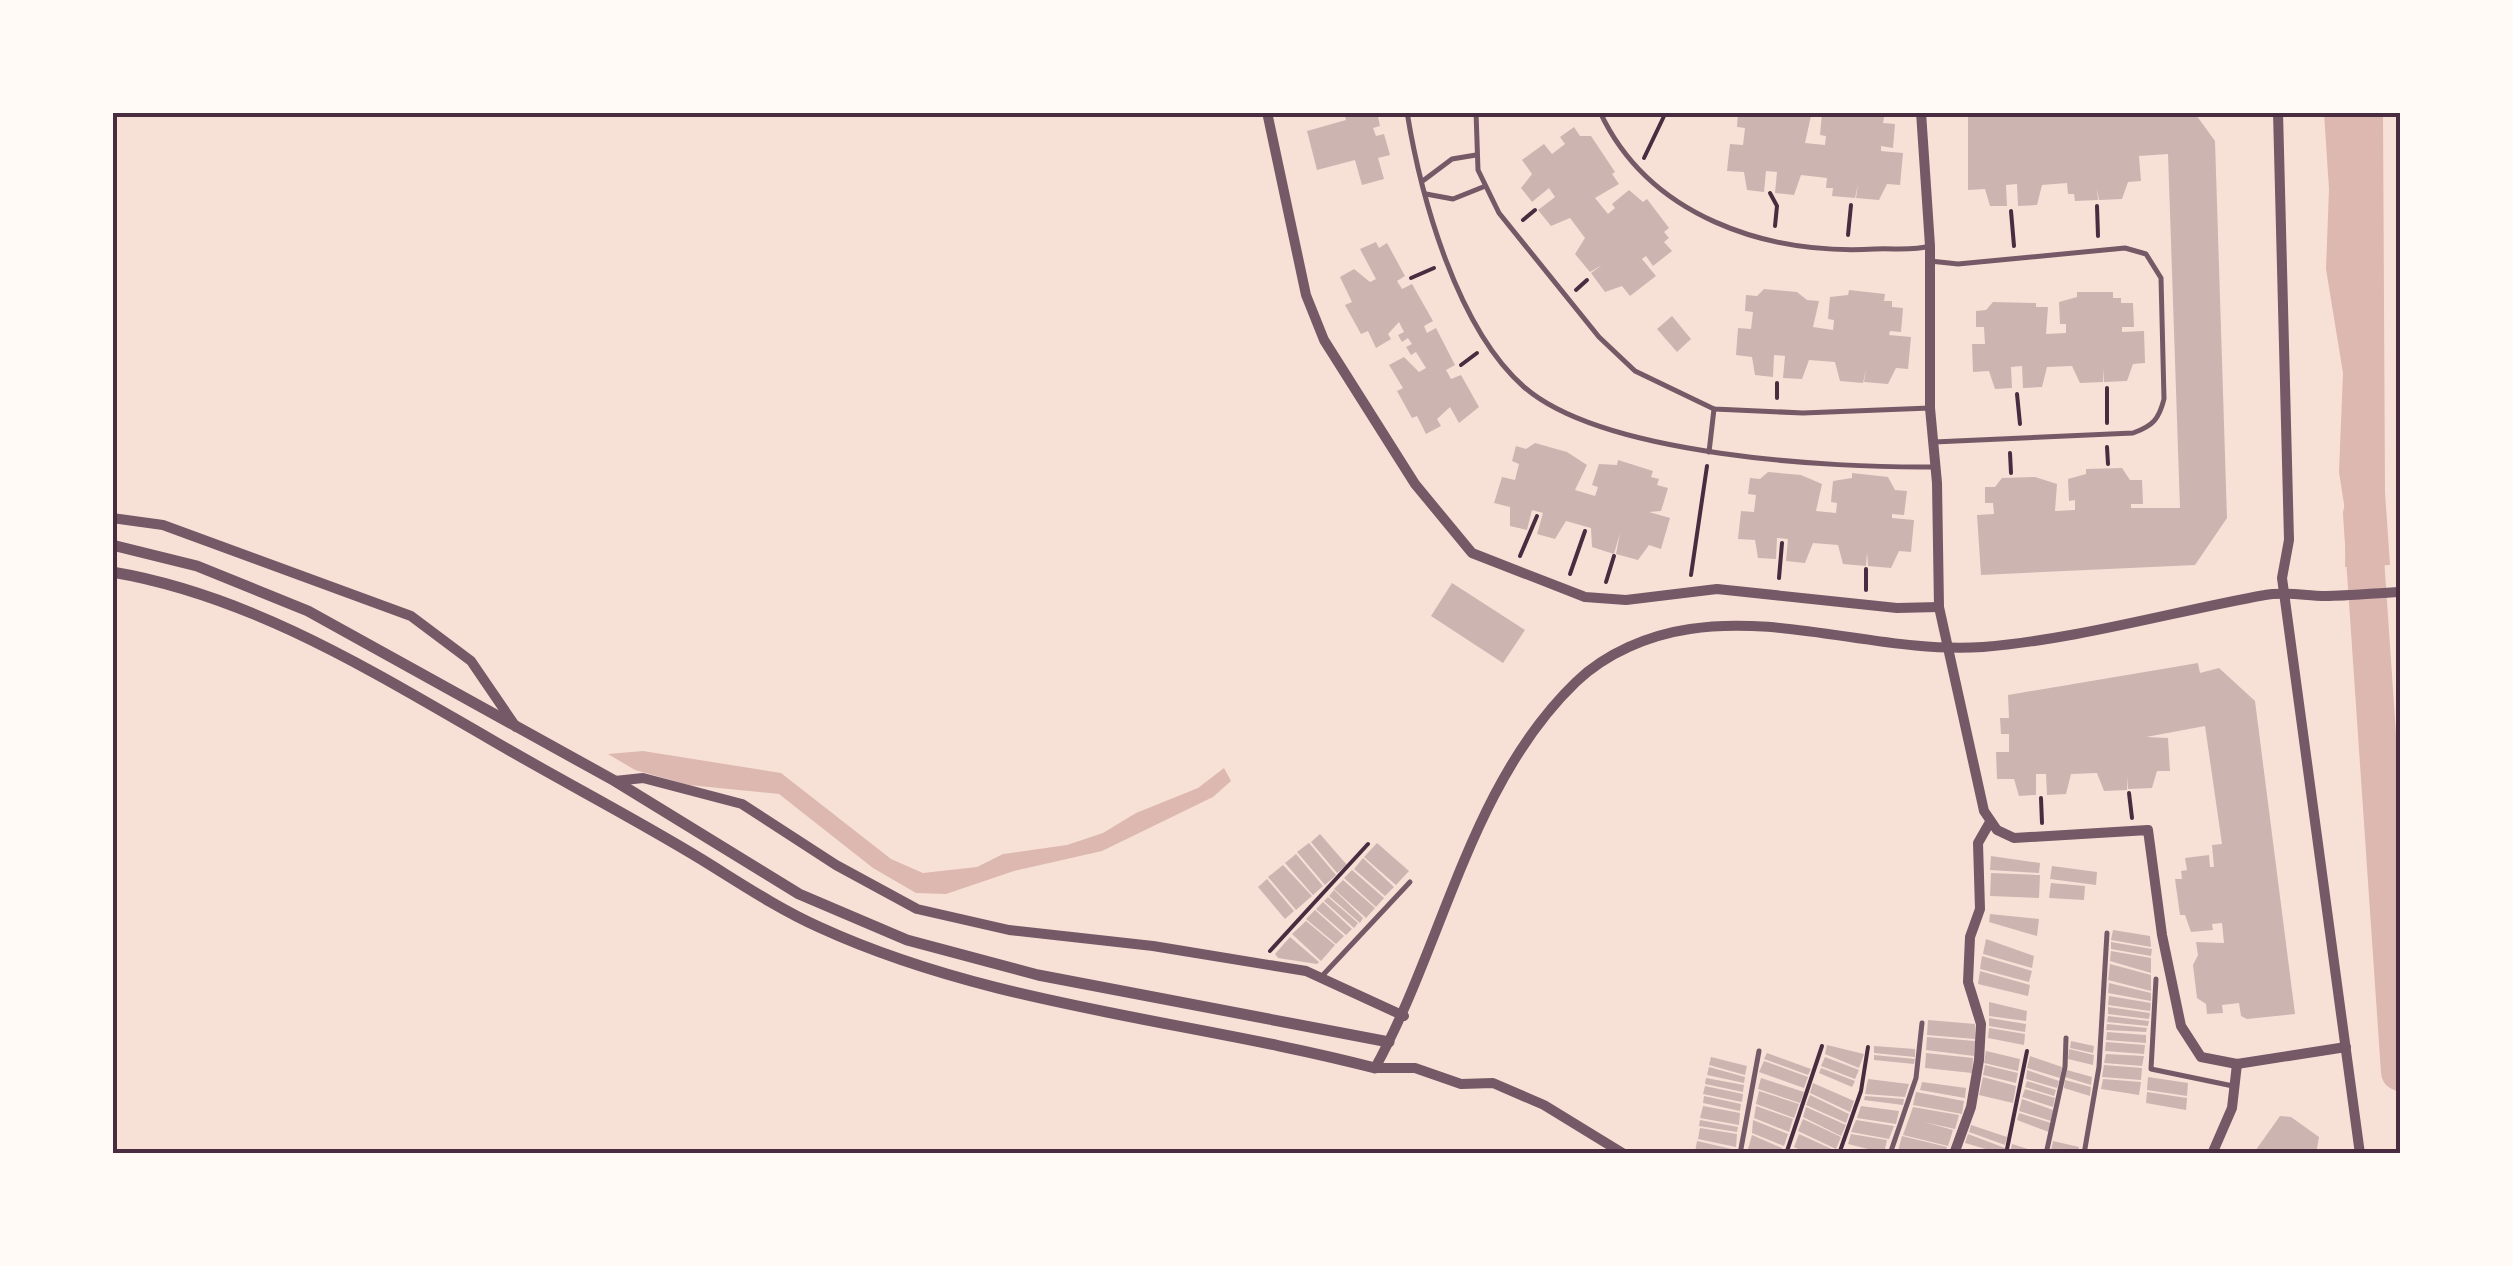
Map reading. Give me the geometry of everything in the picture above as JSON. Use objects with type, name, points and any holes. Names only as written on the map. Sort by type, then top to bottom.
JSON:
[{"type":"street","points":[[1267,112],[1306,295],[1324,340],[1415,484],[1472,552],[1585,597],[1641,599],[1717,590],[1897,608],[1939,607]]},
{"type":"street","points":[[1922,112],[1930,246],[1930,408],[1939,607],[1959,686],[1975,783],[1990,822],[2006,836],[2133,830],[2151,833],[2162,935],[2186,1039],[2210,1062],[2237,1064],[2346,1047]]},
{"type":"street","points":[[2278,112],[2289,540],[2283,595],[2360,1154]]},
{"type":"street","points":[[112,518],[164,526],[411,616],[471,660],[516,727]]},
{"type":"street","points":[[112,545],[196,566],[272,594],[615,781],[799,894],[907,940],[1038,975],[1389,1042]]},
{"type":"street","points":[[112,572],[155,579],[271,620],[549,771],[778,907],[908,962],[1018,991],[1375,1068],[1414,1068],[1461,1084],[1493,1083],[1544,1105],[1624,1154]]},
{"type":"street","points":[[1375,1068],[1404,1016],[1424,954],[1503,781],[1547,714],[1588,671],[1644,640],[1712,626],[1948,646],[2056,638],[2143,624],[2266,594],[2400,592]]},
{"type":"street","points":[[615,781],[643,778],[742,804],[782,826],[836,865],[917,909],[1008,930],[1266,964],[1322,976],[1404,1016]]},
{"type":"street","points":[[1954,1154],[1971,1107],[1979,1060],[1980,1024],[1968,982],[1969,951],[1972,925],[1980,908],[1978,843],[1990,822]]},
{"type":"street","points":[[2212,1154],[2228,1120],[2237,1064]]},
{"type":"lane","points":[[1407,112],[1445,263],[1490,343],[1517,380],[1556,408],[1591,422],[1709,452],[1893,469],[1934,467]]},
{"type":"lane","points":[[1476,112],[1476,155],[1483,187],[1505,221],[1615,354],[1657,384],[1714,408],[1803,412],[1930,408]]},
{"type":"lane","points":[[1600,112],[1613,138],[1638,168],[1681,206],[1726,227],[1772,240],[1846,251],[1930,246]]},
{"type":"lane","points":[[1424,180],[1452,160],[1476,155]]},
{"type":"lane","points":[[1426,194],[1453,199],[1483,187]]},
{"type":"lane","points":[[1930,262],[2015,258],[2099,248],[2146,254],[2161,278],[2160,415],[2150,427],[2106,434],[1931,442]]},
{"type":"lane","points":[[1709,452],[1714,408]]},
{"type":"lane","points":[[1322,976],[1410,882]]},
{"type":"lane","points":[[2084,1154],[2099,1068],[2107,933]]},
{"type":"lane","points":[[2156,979],[2150,1069],[2233,1086]]},
{"type":"lane","points":[[1890,1154],[1916,1078],[1922,1022]]},
{"type":"lane","points":[[2046,1154],[2065,1066],[2066,1038]]},
{"type":"lane","points":[[1740,1154],[1759,1051]]},
{"type":"path","points":[[1638,168],[1666,112]]},
{"type":"path","points":[[1770,193],[1777,206],[1772,240]]},
{"type":"path","points":[[1846,251],[1851,206]]},
{"type":"path","points":[[2097,206],[2099,248]]},
{"type":"path","points":[[2011,210],[2015,258]]},
{"type":"path","points":[[1410,278],[1445,263]]},
{"type":"path","points":[[1460,364],[1490,343]]},
{"type":"path","points":[[2106,434],[2107,388]]},
{"type":"path","points":[[2017,394],[2022,438]]},
{"type":"path","points":[[2009,440],[2011,473]]},
{"type":"path","points":[[1691,575],[1709,452]]},
{"type":"path","points":[[1520,556],[1537,516]]},
{"type":"path","points":[[1570,574],[1585,531]]},
{"type":"path","points":[[1778,582],[1782,543]]},
{"type":"path","points":[[1606,582],[1614,556]]},
{"type":"path","points":[[1865,595],[1866,569]]},
{"type":"path","points":[[2130,793],[2133,830]]},
{"type":"path","points":[[2041,798],[2044,835]]},
{"type":"path","points":[[1266,964],[1268,953],[1368,844]]},
{"type":"path","points":[[1786,1154],[1822,1046]]},
{"type":"path","points":[[1839,1154],[1861,1091],[1868,1048]]},
{"type":"path","points":[[2006,1154],[2027,1051]]},
{"type":"shaded area","points":[[2324,113],[2383,113],[2385,492],[2390,565],[2345,567],[2346,517],[2339,472],[2343,373],[2326,269],[2329,189]]},
{"type":"shaded area","points":[[643,751],[781,773],[891,859],[923,873],[977,867],[1003,854],[1067,845],[1103,833],[1136,813],[1198,788],[1224,768],[1231,781],[1213,797],[1102,851],[1014,871],[946,894],[916,893],[873,868],[779,794],[689,785],[635,770],[608,754]]},
{"type":"building","points":[[1344,112],[1377,112],[1380,126],[1373,128],[1376,136],[1384,134],[1390,155],[1378,158],[1384,179],[1362,185],[1355,160],[1317,170],[1307,131],[1346,120]]},
{"type":"building","points":[[1738,112],[1811,116],[1805,143],[1825,145],[1826,136],[1820,135],[1822,113],[1877,112],[1884,117],[1883,123],[1895,124],[1893,148],[1881,146],[1881,151],[1903,153],[1900,185],[1887,184],[1879,200],[1856,198],[1858,184],[1855,198],[1832,196],[1833,188],[1826,188],[1827,178],[1801,175],[1794,195],[1775,193],[1777,172],[1766,171],[1764,192],[1747,190],[1744,172],[1727,171],[1730,144],[1743,145],[1745,128],[1737,127]]},
{"type":"building","points":[[1968,112],[2194,112],[2215,141],[2227,518],[2195,565],[1981,575],[1977,515],[1994,514],[1993,503],[1985,503],[1985,487],[1995,487],[2002,478],[2035,477],[2057,484],[2055,511],[2075,510],[2075,500],[2069,501],[2068,479],[2086,474],[2086,469],[2122,468],[2130,480],[2142,480],[2143,504],[2131,504],[2131,508],[2180,508],[2168,154],[2139,156],[2141,181],[2128,182],[2122,199],[2099,200],[2097,188],[2098,200],[2075,201],[2074,194],[2068,194],[2067,183],[2042,185],[2037,205],[2018,206],[2017,184],[2006,185],[2007,206],[1990,206],[1985,189],[1968,190]]},
{"type":"building","points":[[1574,127],[1580,136],[1591,136],[1615,172],[1612,174],[1619,184],[1595,198],[1608,214],[1615,208],[1612,204],[1629,190],[1643,202],[1647,199],[1669,228],[1664,232],[1669,238],[1664,242],[1672,251],[1653,266],[1646,256],[1642,259],[1656,276],[1630,296],[1622,286],[1605,292],[1591,273],[1602,265],[1590,272],[1575,254],[1585,238],[1570,218],[1551,226],[1538,210],[1555,197],[1549,188],[1532,202],[1521,188],[1532,174],[1522,160],[1544,144],[1552,154],[1565,144],[1560,137]]},
{"type":"building","points":[[1376,242],[1379,248],[1387,243],[1405,276],[1397,281],[1402,289],[1412,284],[1433,321],[1424,326],[1427,333],[1436,328],[1455,365],[1446,370],[1451,379],[1461,375],[1479,407],[1459,423],[1450,407],[1437,419],[1441,426],[1426,434],[1397,391],[1403,388],[1389,365],[1404,357],[1419,372],[1426,368],[1416,352],[1411,355],[1406,347],[1412,344],[1408,338],[1402,342],[1398,335],[1404,332],[1399,322],[1388,334],[1391,339],[1376,348],[1368,331],[1361,334],[1345,305],[1352,302],[1340,277],[1354,269],[1370,282],[1376,279],[1360,249]]},
{"type":"building","points":[[1764,289],[1797,292],[1807,300],[1819,301],[1813,327],[1833,330],[1834,320],[1828,319],[1830,297],[1848,295],[1849,290],[1885,294],[1884,301],[1903,308],[1901,332],[1890,331],[1889,335],[1911,337],[1908,369],[1896,368],[1888,384],[1864,382],[1866,369],[1863,383],[1840,381],[1835,362],[1809,360],[1802,379],[1783,378],[1785,356],[1774,355],[1773,377],[1755,375],[1752,357],[1736,355],[1738,328],[1751,329],[1753,312],[1745,311],[1746,295],[1757,296]]},
{"type":"building","points":[[2077,292],[2113,292],[2113,298],[2121,298],[2121,303],[2133,303],[2134,327],[2122,327],[2122,332],[2144,331],[2145,363],[2133,364],[2127,381],[2104,382],[2104,368],[2103,382],[2080,383],[2072,366],[2047,367],[2042,387],[2023,388],[2022,366],[2011,367],[2012,388],[1995,389],[1989,371],[1973,372],[1972,344],[1985,344],[1984,327],[1976,327],[1976,311],[1986,310],[1993,302],[2036,303],[2036,307],[2048,307],[2046,334],[2066,333],[2066,324],[2060,324],[2059,302],[2077,297]]},
{"type":"building","points":[[1672,316],[1691,339],[1677,352],[1657,329]]},
{"type":"building","points":[[1535,443],[1567,452],[1587,465],[1575,490],[1595,496],[1598,487],[1592,485],[1599,464],[1617,465],[1618,460],[1653,471],[1651,477],[1659,479],[1657,485],[1668,488],[1661,511],[1649,512],[1670,518],[1661,549],[1649,545],[1638,560],[1616,554],[1620,533],[1614,554],[1592,547],[1591,528],[1566,521],[1555,539],[1537,534],[1543,513],[1532,510],[1527,530],[1510,526],[1510,507],[1494,503],[1502,477],[1515,480],[1519,464],[1512,461],[1516,446],[1526,449]]},
{"type":"building","points":[[1768,472],[1801,475],[1822,484],[1816,511],[1836,513],[1837,503],[1831,502],[1833,481],[1852,478],[1852,473],[1888,477],[1895,490],[1907,491],[1904,515],[1892,514],[1892,518],[1914,520],[1911,552],[1899,551],[1891,568],[1868,566],[1867,552],[1866,566],[1843,564],[1838,545],[1813,543],[1805,563],[1786,561],[1788,539],[1777,538],[1776,559],[1758,558],[1755,540],[1738,539],[1741,511],[1754,512],[1756,495],[1748,494],[1750,478],[1760,479]]},
{"type":"building","points":[[1452,583],[1525,630],[1503,663],[1431,616]]},
{"type":"building","points":[[2198,663],[2200,673],[2219,668],[2255,701],[2295,1014],[2247,1019],[2241,1016],[2239,1003],[2222,1005],[2223,1013],[2207,1014],[2206,1004],[2197,998],[2193,965],[2198,955],[2196,942],[2224,943],[2222,923],[2212,924],[2213,930],[2191,932],[2185,915],[2180,915],[2175,879],[2182,879],[2181,871],[2187,870],[2185,858],[2209,855],[2210,867],[2214,867],[2212,845],[2222,844],[2205,726],[2146,737],[2168,738],[2170,771],[2157,771],[2152,788],[2128,789],[2128,776],[2127,790],[2104,791],[2097,773],[2071,774],[2066,794],[2047,795],[2046,774],[2036,774],[2036,795],[2019,796],[2014,779],[1997,779],[1996,752],[2009,752],[2009,734],[2001,734],[2000,718],[2009,718],[2008,695]]},
{"type":"building","points":[[1320,834],[1347,865],[1337,873],[1311,842]]},
{"type":"building","points":[[1309,843],[1336,875],[1325,885],[1297,852]]},
{"type":"building","points":[[1377,843],[1409,871],[1396,885],[1364,857]]},
{"type":"building","points":[[1296,854],[1323,886],[1313,895],[1285,863]]},
{"type":"building","points":[[1991,856],[2040,863],[2039,873],[1990,870]]},
{"type":"building","points":[[1363,858],[1394,887],[1385,896],[1354,869]]},
{"type":"building","points":[[1283,865],[1312,896],[1296,910],[1268,877]]},
{"type":"building","points":[[2052,866],[2097,872],[2096,885],[2050,879]]},
{"type":"building","points":[[1352,870],[1384,898],[1376,907],[1344,878]]},
{"type":"building","points":[[1991,873],[2040,875],[2039,898],[1990,896]]},
{"type":"building","points":[[1267,879],[1294,911],[1285,919],[1258,887]]},
{"type":"building","points":[[1343,880],[1375,908],[1366,918],[1334,889]]},
{"type":"building","points":[[2051,883],[2085,886],[2084,900],[2049,898]]},
{"type":"building","points":[[1334,890],[1363,918],[1360,923],[1329,896]]},
{"type":"building","points":[[1328,897],[1358,923],[1354,928],[1324,901]]},
{"type":"building","points":[[1323,902],[1352,929],[1346,935],[1316,909]]},
{"type":"building","points":[[1315,910],[1344,936],[1336,944],[1306,919]]},
{"type":"building","points":[[1990,914],[2039,919],[2037,936],[1989,922]]},
{"type":"building","points":[[1306,921],[1335,945],[1321,961],[1292,934]]},
{"type":"building","points":[[2113,930],[2150,936],[2151,947],[2111,940]]},
{"type":"building","points":[[1290,937],[1319,962],[1278,958],[1275,954]]},
{"type":"building","points":[[1986,939],[2034,956],[2032,968],[1983,954]]},
{"type":"building","points":[[2111,942],[2152,949],[2151,956],[2111,949]]},
{"type":"building","points":[[2111,951],[2151,958],[2151,973],[2110,961]]},
{"type":"building","points":[[1982,956],[2032,971],[2029,982],[1980,969]]},
{"type":"building","points":[[2110,964],[2151,975],[2151,991],[2108,980]]},
{"type":"building","points":[[1980,971],[2030,985],[2028,996],[1978,984]]},
{"type":"building","points":[[2109,983],[2151,993],[2151,1001],[2108,993]]},
{"type":"building","points":[[2109,996],[2151,1003],[2150,1011],[2108,1005]]},
{"type":"building","points":[[1989,1002],[2027,1011],[2026,1021],[1989,1016]]},
{"type":"building","points":[[2108,1007],[2150,1013],[2149,1019],[2108,1014]]},
{"type":"building","points":[[2108,1016],[2149,1021],[2148,1026],[2107,1022]]},
{"type":"building","points":[[1989,1018],[2026,1024],[2025,1032],[1989,1026]]},
{"type":"building","points":[[1928,1020],[1975,1024],[1975,1039],[1927,1035]]},
{"type":"building","points":[[2107,1024],[2147,1028],[2146,1032],[2106,1030]]},
{"type":"building","points":[[1989,1028],[2025,1034],[2024,1045],[1988,1038]]},
{"type":"building","points":[[2107,1032],[2146,1035],[2146,1043],[2106,1040]]},
{"type":"building","points":[[1927,1037],[1975,1041],[1974,1056],[1926,1050]]},
{"type":"building","points":[[2071,1041],[2094,1046],[2093,1053],[2070,1048]]},
{"type":"building","points":[[2106,1042],[2145,1045],[2144,1054],[2105,1051]]},
{"type":"building","points":[[1827,1045],[1864,1054],[1859,1068],[1825,1054]]},
{"type":"building","points":[[1874,1046],[1915,1049],[1915,1057],[1874,1053]]},
{"type":"building","points":[[2069,1049],[2094,1055],[2093,1065],[2068,1059]]},
{"type":"building","points":[[1986,1051],[2020,1059],[2018,1071],[1984,1063]]},
{"type":"building","points":[[1767,1053],[1811,1069],[1808,1075],[1764,1059]]},
{"type":"building","points":[[1926,1053],[1973,1058],[1972,1073],[1925,1068]]},
{"type":"building","points":[[2106,1054],[2144,1056],[2142,1066],[2104,1063]]},
{"type":"building","points":[[1874,1055],[1915,1059],[1914,1064],[1874,1060]]},
{"type":"building","points":[[2030,1056],[2062,1067],[2060,1078],[2027,1068]]},
{"type":"building","points":[[1711,1057],[1747,1066],[1745,1075],[1709,1065]]},
{"type":"building","points":[[1825,1057],[1859,1070],[1855,1079],[1821,1066]]},
{"type":"building","points":[[1764,1061],[1808,1077],[1804,1088],[1759,1072]]},
{"type":"building","points":[[1985,1065],[2018,1073],[2016,1083],[1983,1075]]},
{"type":"building","points":[[2104,1065],[2142,1068],[2141,1080],[2102,1077]]},
{"type":"building","points":[[1709,1067],[1745,1077],[1744,1083],[1707,1075]]},
{"type":"building","points":[[1821,1068],[1855,1081],[1852,1087],[1819,1073]]},
{"type":"building","points":[[2027,1070],[2059,1081],[2057,1088],[2026,1079]]},
{"type":"building","points":[[2067,1070],[2092,1077],[2091,1085],[2065,1077]]},
{"type":"building","points":[[1983,1077],[2016,1086],[2013,1103],[1979,1095]]},
{"type":"building","points":[[2148,1077],[2188,1083],[2187,1096],[2147,1090]]},
{"type":"building","points":[[1706,1078],[1744,1085],[1743,1092],[1705,1084]]},
{"type":"building","points":[[1761,1078],[1804,1092],[1800,1103],[1758,1089]]},
{"type":"building","points":[[1868,1079],[1909,1084],[1905,1097],[1865,1094]]},
{"type":"building","points":[[2103,1079],[2141,1082],[2139,1095],[2101,1089]]},
{"type":"building","points":[[2065,1080],[2091,1087],[2090,1096],[2064,1088]]},
{"type":"building","points":[[2027,1081],[2056,1090],[2054,1096],[2025,1087]]},
{"type":"building","points":[[1922,1082],[1966,1088],[1965,1098],[1920,1090]]},
{"type":"building","points":[[1813,1083],[1854,1101],[1850,1112],[1810,1093]]},
{"type":"building","points":[[1705,1086],[1743,1094],[1742,1102],[1703,1094]]},
{"type":"building","points":[[2025,1089],[2055,1098],[2053,1107],[2022,1097]]},
{"type":"building","points":[[1759,1091],[1799,1104],[1794,1118],[1756,1104]]},
{"type":"building","points":[[1916,1092],[1964,1101],[1962,1114],[1913,1105]]},
{"type":"building","points":[[2147,1092],[2187,1098],[2186,1110],[2146,1103]]},
{"type":"building","points":[[1810,1095],[1849,1114],[1846,1123],[1806,1105]]},
{"type":"building","points":[[1704,1096],[1741,1104],[1740,1111],[1703,1103]]},
{"type":"building","points":[[1865,1096],[1904,1099],[1903,1105],[1864,1100]]},
{"type":"building","points":[[2022,1099],[2053,1110],[2051,1121],[2019,1111]]},
{"type":"building","points":[[1703,1106],[1740,1113],[1739,1125],[1700,1118]]},
{"type":"building","points":[[1756,1106],[1793,1119],[1789,1132],[1754,1118]]},
{"type":"building","points":[[1861,1106],[1899,1111],[1896,1124],[1857,1118]]},
{"type":"building","points":[[1806,1107],[1846,1125],[1841,1136],[1803,1117]]},
{"type":"building","points":[[1913,1107],[1959,1115],[1955,1129],[1924,1122],[1953,1130],[1948,1146],[1903,1135]]},
{"type":"building","points":[[2019,1113],[2051,1123],[2049,1132],[2017,1120]]},
{"type":"building","points":[[2280,1116],[2291,1117],[2319,1137],[2316,1154],[2253,1154]]},
{"type":"building","points":[[1803,1119],[1841,1137],[1836,1149],[1798,1131]]},
{"type":"building","points":[[1700,1120],[1738,1127],[1737,1132],[1699,1126]]},
{"type":"building","points":[[1753,1120],[1788,1134],[1784,1146],[1752,1133]]},
{"type":"building","points":[[1856,1120],[1894,1126],[1889,1139],[1851,1132]]},
{"type":"building","points":[[1971,1125],[2007,1137],[2005,1145],[1969,1132]]},
{"type":"building","points":[[1700,1128],[1737,1134],[1736,1147],[1698,1139]]},
{"type":"building","points":[[1799,1134],[1834,1150],[1833,1154],[1808,1154],[1794,1147]]},
{"type":"building","points":[[1851,1134],[1887,1140],[1884,1153],[1848,1144]]},
{"type":"building","points":[[1968,1134],[2005,1148],[2003,1154],[1965,1143]]},
{"type":"building","points":[[1752,1135],[1782,1148],[1780,1154],[1748,1149]]},
{"type":"building","points":[[1902,1136],[1947,1147],[1945,1154],[1898,1151]]},
{"type":"building","points":[[1697,1141],[1736,1150],[1736,1154],[1695,1152]]},
{"type":"building","points":[[2053,1141],[2079,1147],[2078,1154],[2051,1150]]},
{"type":"building","points":[[2012,1144],[2040,1153],[2040,1154],[2010,1154]]},
{"type":"waterway","points":[[2362,514],[2400,1072]]}]
